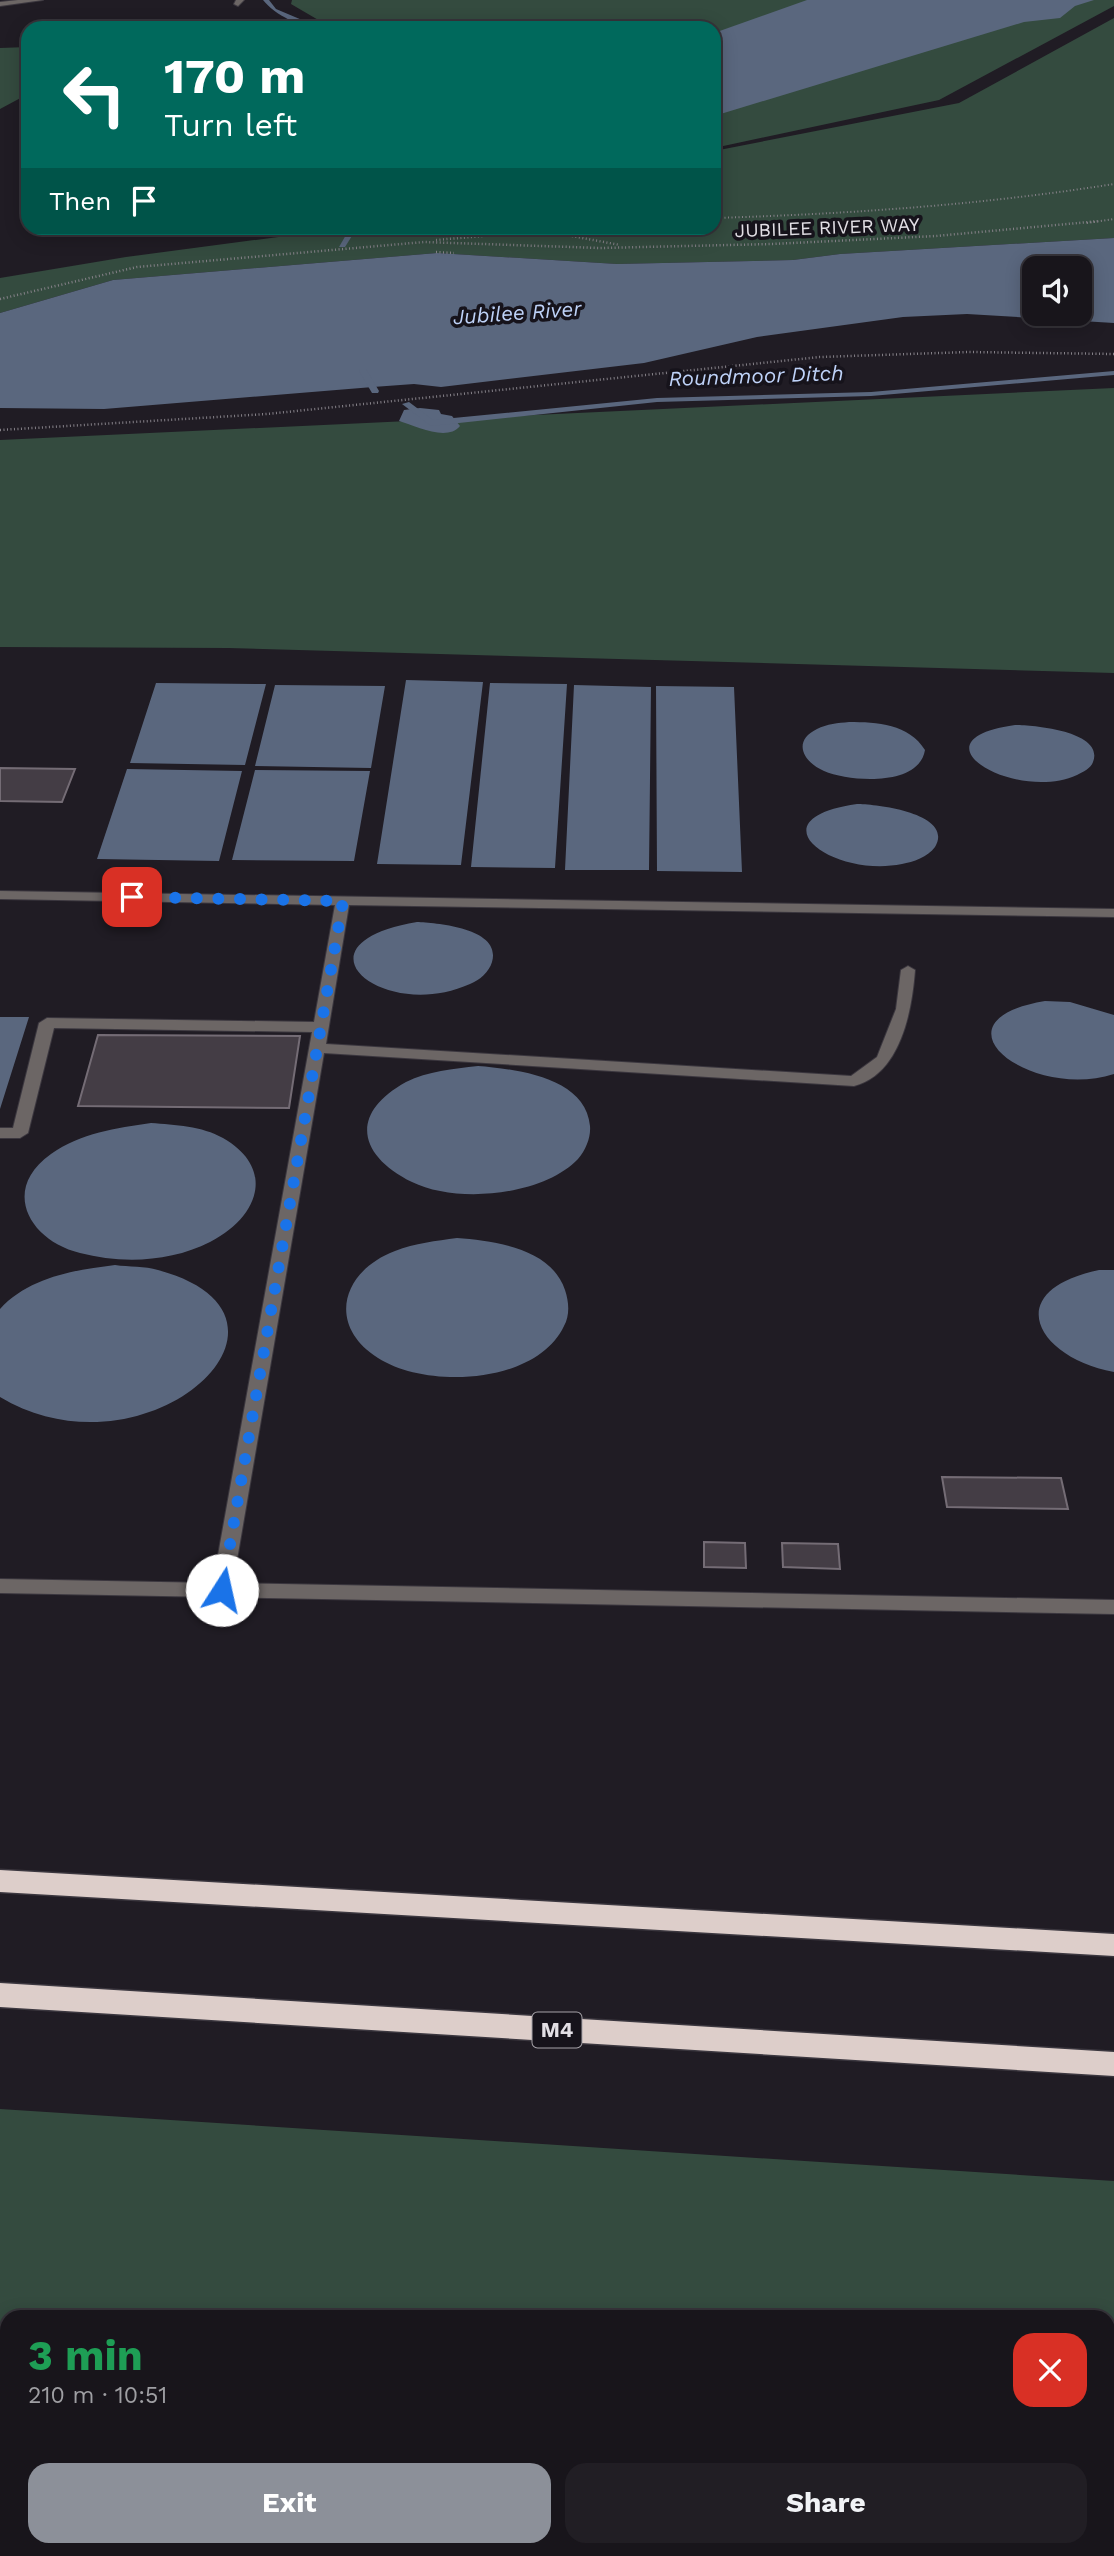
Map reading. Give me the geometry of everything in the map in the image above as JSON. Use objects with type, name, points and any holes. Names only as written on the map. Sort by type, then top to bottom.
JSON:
[{"type":"highway","points":[[0,1881],[1114,1945]]},
{"type":"highway","name":"M4","points":[[0,1995],[1114,2064]]},
{"type":"street","points":[[0,4],[39,0]]},
{"type":"street","points":[[0,895],[1114,913]]},
{"type":"street","points":[[222,1590],[343,901]]},
{"type":"street","points":[[317,1048],[854,1081],[884,1059],[904,1009],[908,970]]},
{"type":"street","points":[[0,1133],[20,1133],[47,1023],[320,1027]]},
{"type":"street","points":[[0,1586],[1114,1606]]},
{"type":"path","points":[[721,218],[864,213],[1075,191],[1114,184]]},
{"type":"path","name":"JUBILEE RIVER WAY","points":[[0,299],[136,267],[424,242],[631,247],[936,236],[1057,227],[1114,219]]},
{"type":"path","points":[[424,242],[491,235]]},
{"type":"path","points":[[566,235],[631,247]]},
{"type":"path","points":[[444,253],[449,243]]},
{"type":"path","points":[[436,252],[454,253]]},
{"type":"path","points":[[0,430],[267,414],[820,358],[969,352],[1114,354]]},
{"type":"green space","points":[[292,0],[1114,0],[1114,6],[939,100],[721,147],[721,21],[320,21],[291,4]]},
{"type":"green space","points":[[1114,18],[1114,238],[840,254],[793,260],[617,264],[437,253],[113,280],[0,313],[0,278],[126,257],[293,235],[721,235],[721,150],[959,103]]},
{"type":"green space","points":[[21,47],[21,98],[0,109],[0,48]]},
{"type":"green space","points":[[1114,388],[1114,673],[229,648],[0,647],[0,440]]},
{"type":"green space","points":[[0,2109],[1114,2181],[1114,2310],[0,2310]]},
{"type":"water","points":[[807,0],[1094,0],[1075,6],[1060,18],[1024,22],[721,114],[721,31]]},
{"type":"water","name":"Jubilee River","points":[[1114,238],[1114,323],[1092,322],[1092,256],[1022,256],[1022,317],[967,314],[903,317],[757,337],[644,363],[441,387],[414,384],[104,409],[0,408],[0,313],[113,280],[437,253],[617,264],[793,260],[840,254]]},
{"type":"water","points":[[404,410],[439,410],[441,414],[452,416],[460,426],[454,431],[439,433],[399,421]]},
{"type":"water","points":[[406,680],[483,682],[461,865],[377,864]]},
{"type":"water","points":[[156,683],[266,684],[245,765],[130,763]]},
{"type":"water","points":[[490,683],[567,684],[555,868],[471,867]]},
{"type":"water","points":[[275,685],[385,686],[371,768],[255,766]]},
{"type":"water","points":[[574,685],[651,687],[649,870],[565,870]]},
{"type":"water","points":[[656,686],[734,687],[742,872],[657,871]]},
{"type":"water","points":[[849,722],[892,726],[910,735],[925,750],[920,762],[897,776],[866,779],[824,771],[806,757],[803,745],[809,734],[825,726]]},
{"type":"water","points":[[1015,725],[1036,726],[1078,737],[1088,743],[1094,752],[1093,762],[1077,775],[1052,782],[1026,781],[1002,775],[983,766],[971,755],[971,743],[984,733]]},
{"type":"water","points":[[127,769],[242,771],[219,861],[97,859]]},
{"type":"water","points":[[255,770],[370,771],[354,861],[232,860]]},
{"type":"water","points":[[857,804],[895,809],[924,818],[934,826],[938,835],[935,847],[911,862],[876,866],[851,863],[829,855],[814,845],[807,833],[810,822],[826,811]]},
{"type":"water","points":[[417,922],[452,926],[478,935],[487,942],[492,951],[489,969],[470,984],[437,993],[407,994],[381,987],[362,976],[354,962],[358,946],[378,933]]},
{"type":"water","points":[[1045,1001],[1070,1002],[1114,1015],[1114,1074],[1082,1079],[1051,1077],[1024,1068],[1003,1055],[992,1040],[994,1025],[1010,1011]]},
{"type":"water","points":[[0,1017],[29,1017],[0,1109]]},
{"type":"water","points":[[478,1066],[529,1073],[563,1086],[576,1096],[586,1109],[590,1126],[590,1135],[578,1159],[563,1172],[543,1181],[498,1193],[475,1194],[430,1189],[394,1172],[381,1160],[367,1134],[368,1121],[375,1107],[387,1094],[423,1075]]},
{"type":"water","points":[[151,1123],[188,1127],[215,1134],[240,1150],[250,1164],[255,1178],[255,1193],[240,1220],[227,1232],[195,1249],[179,1254],[129,1260],[96,1257],[62,1247],[47,1238],[35,1226],[25,1198],[27,1183],[36,1168],[51,1154],[87,1136]]},
{"type":"water","points":[[457,1238],[488,1241],[520,1249],[548,1265],[565,1290],[568,1313],[564,1326],[550,1346],[530,1360],[505,1370],[478,1376],[423,1374],[399,1368],[378,1358],[362,1345],[351,1330],[347,1300],[353,1285],[377,1260],[395,1251],[418,1244]]},
{"type":"water","points":[[115,1265],[158,1270],[207,1293],[227,1322],[223,1354],[199,1384],[160,1408],[111,1421],[56,1419],[0,1397],[0,1309],[25,1289],[39,1282],[84,1269]]},
{"type":"water","points":[[1099,1270],[1114,1270],[1114,1372],[1087,1364],[1065,1353],[1049,1339],[1040,1324],[1039,1308],[1048,1293],[1068,1280]]},
{"type":"building","points":[[0,768],[75,769],[62,802],[0,801]]},
{"type":"building","points":[[98,1035],[300,1036],[289,1108],[78,1106]]},
{"type":"building","points":[[942,1477],[1061,1478],[1068,1509],[947,1507]]},
{"type":"building","points":[[704,1542],[745,1543],[746,1568],[704,1567]]},
{"type":"building","points":[[782,1543],[838,1544],[840,1569],[783,1567]]},
{"type":"waterway","points":[[266,0],[274,10],[301,21]]},
{"type":"waterway","points":[[342,245],[349,235]]},
{"type":"waterway","points":[[363,371],[375,391]]},
{"type":"waterway","name":"Roundmoor Ditch","points":[[406,404],[431,423],[657,400],[871,394],[1114,373]]},
{"type":"route","points":[[132,897],[343,901],[222,1590]]}]
